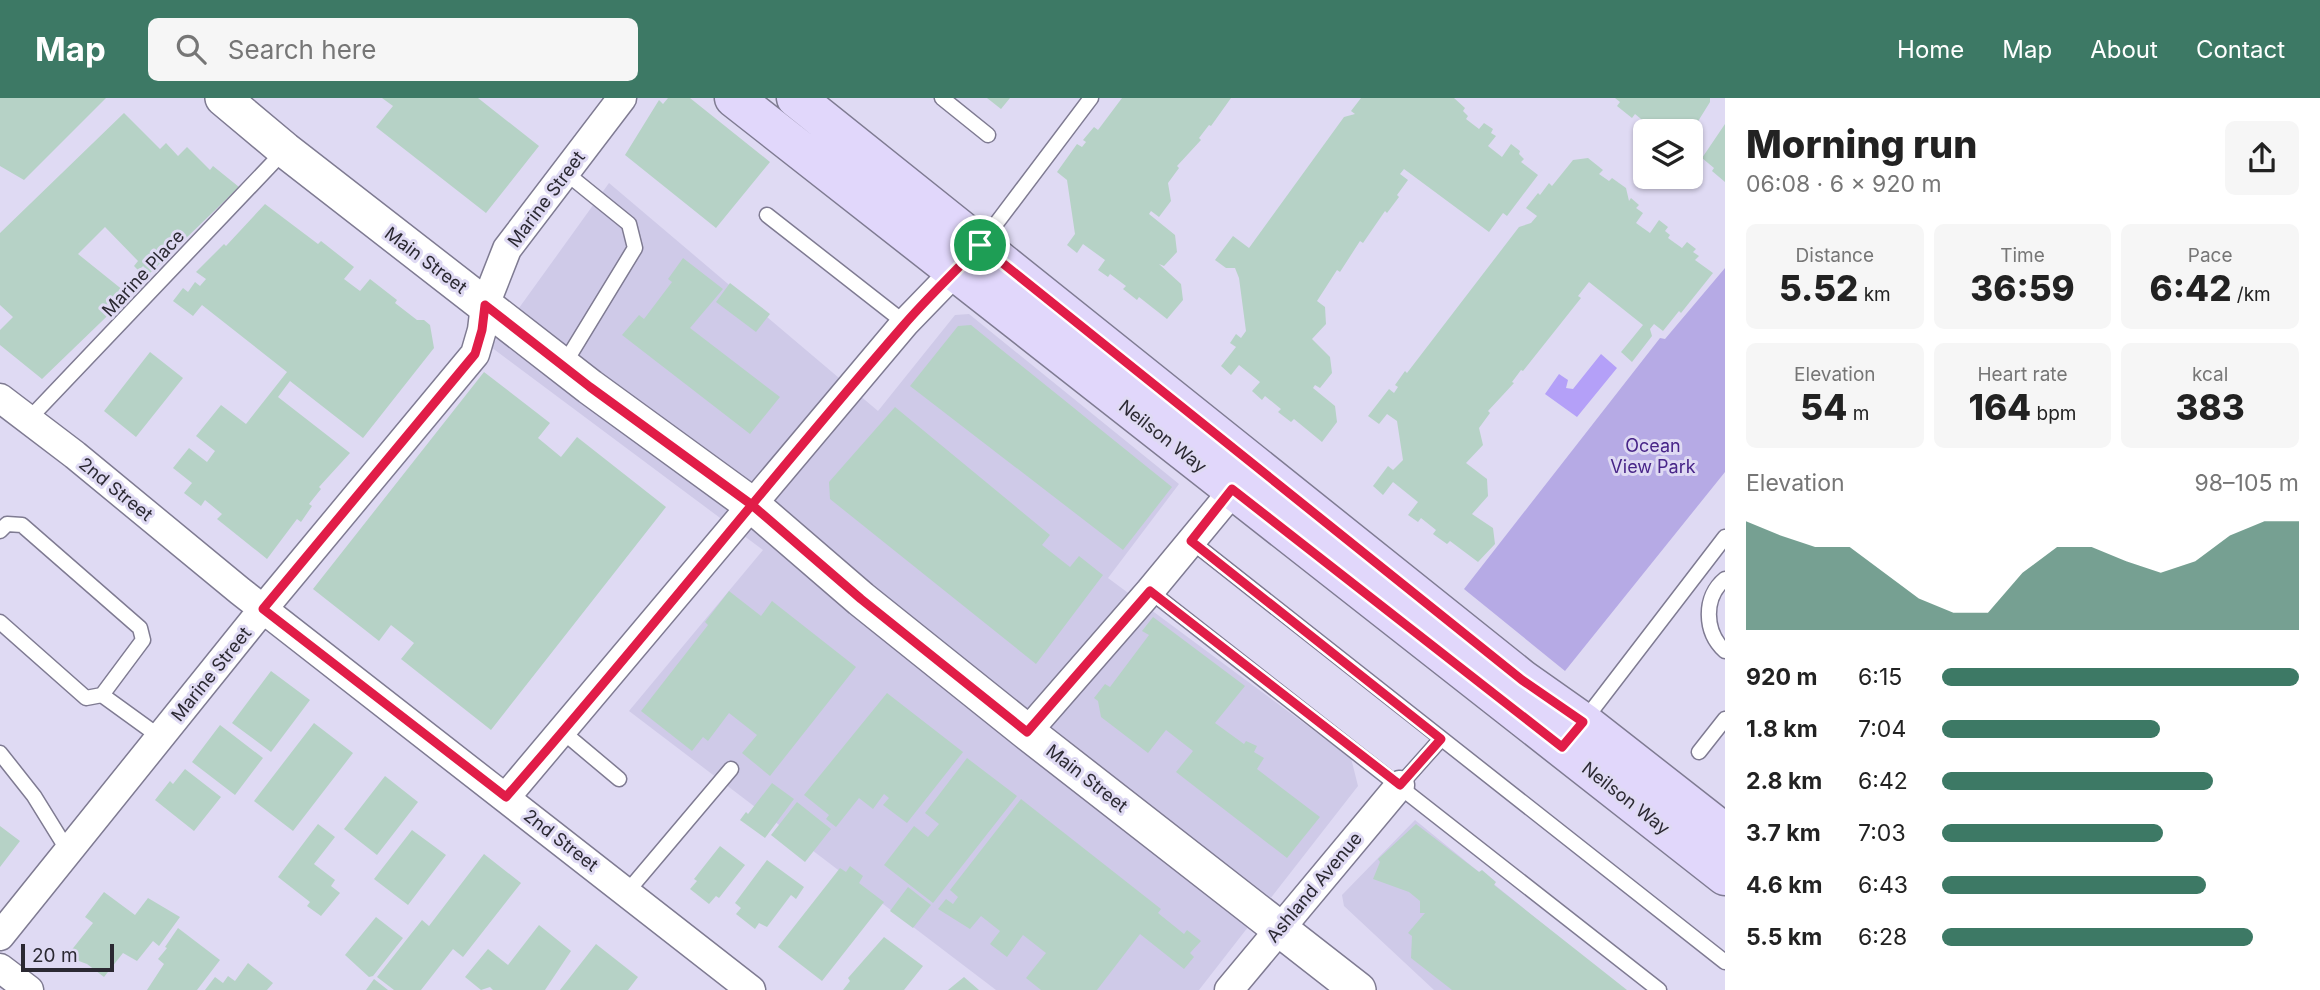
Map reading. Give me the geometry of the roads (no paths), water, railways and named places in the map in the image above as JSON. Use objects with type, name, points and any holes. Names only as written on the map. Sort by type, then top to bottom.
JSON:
[{"type":"main road","name":"Neilson Way","points":[[734,98],[954,273],[1243,477],[1522,680],[1572,735],[1725,876]]},
{"type":"main road","name":"Neilson Way","points":[[796,98],[980,245],[1243,477]]},
{"type":"main road","name":"Neilson Way","points":[[1572,735],[1725,833]]},
{"type":"street","name":"Main Street","points":[[223,98],[285,150],[563,366],[752,505],[861,599],[1027,732],[1358,990]]},
{"type":"street","name":"Marine Street","points":[[0,936],[263,609],[475,354],[485,305],[507,249],[622,98]]},
{"type":"street","points":[[506,797],[905,323],[980,245]]},
{"type":"street","name":"2nd Street","points":[[0,398],[75,455],[263,609],[751,990]]},
{"type":"street","points":[[1027,732],[1150,591],[1243,477]]},
{"type":"street","name":"Ashland Avenue","points":[[1229,990],[1400,785]]},
{"type":"street","points":[[0,968],[29,990]]},
{"type":"lane","points":[[942,98],[988,135]]},
{"type":"lane","points":[[980,245],[1091,98]]},
{"type":"lane","name":"Marine Place","points":[[28,420],[285,150]]},
{"type":"lane","points":[[563,366],[635,248],[629,224],[566,173]]},
{"type":"lane","points":[[767,215],[905,323]]},
{"type":"lane","points":[[0,531],[7,524],[22,525],[140,628],[143,640],[102,695],[86,698],[0,622]]},
{"type":"lane","points":[[1572,735],[1725,537]]},
{"type":"lane","points":[[1191,541],[1725,962]]},
{"type":"lane","points":[[1700,570],[1722,581],[1711,598],[1708,614],[1711,631],[1725,651]]},
{"type":"lane","points":[[1150,591],[1659,990]]},
{"type":"lane","points":[[102,695],[160,737]]},
{"type":"lane","points":[[1699,752],[1725,719]]},
{"type":"lane","points":[[563,732],[619,779]]},
{"type":"lane","points":[[1400,785],[1441,739]]},
{"type":"lane","points":[[0,753],[34,796],[68,852]]},
{"type":"lane","points":[[627,892],[731,769]]},
{"type":"park label","name":"Ocean View Park","points":[[1653,455]]}]
